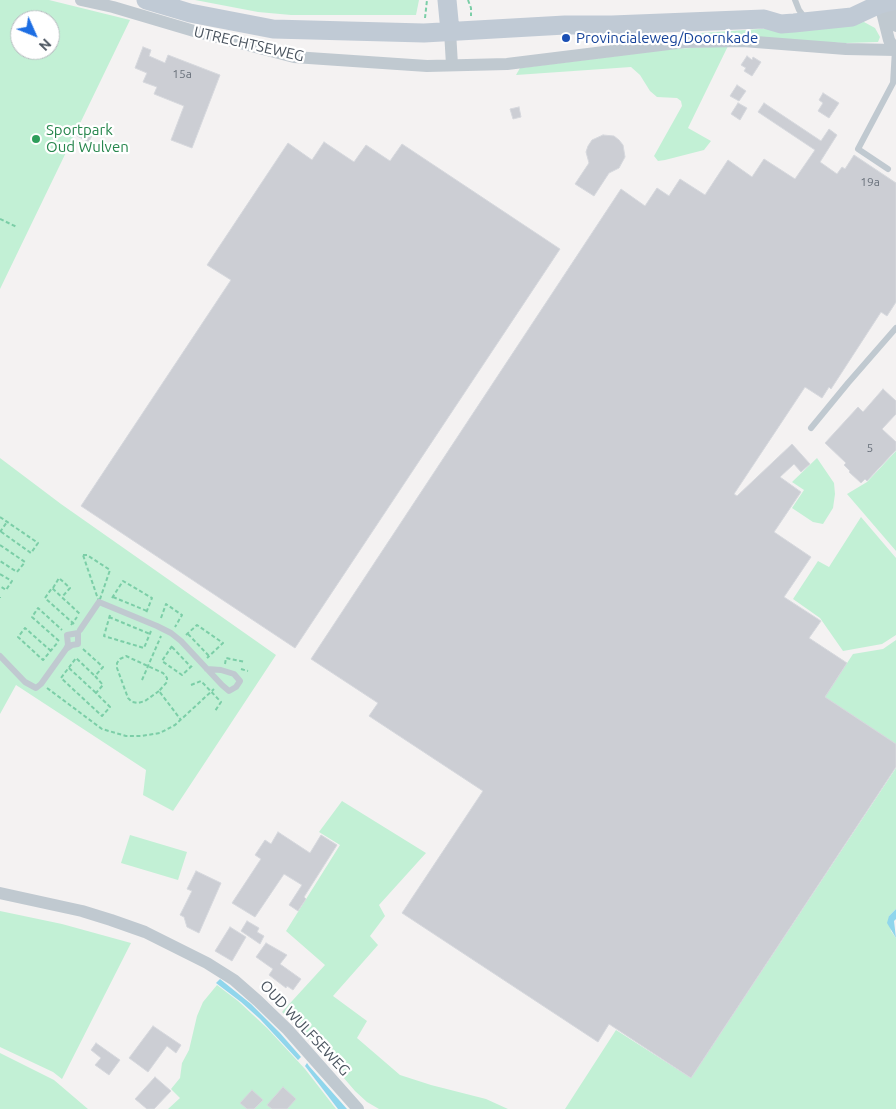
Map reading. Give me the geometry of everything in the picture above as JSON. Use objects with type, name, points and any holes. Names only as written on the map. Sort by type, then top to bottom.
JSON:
[{"type":"main road","name":"UTRECHTSEWEG","points":[[146,0],[190,13],[273,29],[424,33],[565,25],[764,19],[781,24],[801,11],[852,17],[889,2]]},
{"type":"main road","points":[[447,0],[450,31]]},
{"type":"street","name":"UTRECHTSEWEG","points":[[81,0],[113,7],[194,31],[294,57],[427,66],[507,64],[685,42],[743,41],[846,49],[896,49]]},
{"type":"street","points":[[889,2],[896,26]]},
{"type":"street","points":[[889,2],[889,40],[896,49]]},
{"type":"street","points":[[450,31],[452,66]]},
{"type":"street","name":"OUD WULFSEWEG","points":[[0,893],[82,911],[111,920],[145,932],[207,963],[234,980],[288,1030],[358,1109]]},
{"type":"lane","points":[[888,169],[858,149],[893,83],[896,49]]},
{"type":"lane","points":[[811,428],[896,328]]},
{"type":"lane","points":[[80,630],[99,602],[168,631],[179,639],[220,683],[229,691],[236,687],[240,681],[234,674],[223,670],[207,669]]},
{"type":"lane","points":[[0,656],[32,687],[36,688],[42,684],[66,649],[68,645],[66,634],[78,633],[80,647],[72,645],[66,649]]},
{"type":"path","points":[[0,218],[17,227]]},
{"type":"path","points":[[0,517],[38,543],[31,552],[0,532],[7,522]]},
{"type":"path","points":[[0,545],[25,562],[17,572],[0,560]]},
{"type":"path","points":[[83,555],[87,555],[110,570],[99,602],[83,555]]},
{"type":"path","points":[[0,574],[12,581],[6,590],[0,586]]},
{"type":"path","points":[[62,597],[70,588],[58,578],[45,598],[72,623]]},
{"type":"path","points":[[142,680],[148,665],[168,631],[182,615],[166,604],[144,648],[104,636],[110,617],[113,597],[123,580],[152,598],[143,620]]},
{"type":"path","points":[[51,651],[25,628],[18,637],[43,660],[51,651],[58,642],[66,634],[80,614],[52,588]]},
{"type":"path","points":[[113,597],[147,611]]},
{"type":"path","points":[[66,634],[38,608],[32,617],[103,685],[96,693]]},
{"type":"path","points":[[110,617],[150,634]]},
{"type":"path","points":[[197,625],[223,643],[209,656],[182,675],[162,661],[172,646],[188,634],[197,625]]},
{"type":"path","points":[[188,634],[209,656]]},
{"type":"path","points":[[172,646],[191,667]]},
{"type":"path","points":[[69,668],[110,707],[102,716],[61,678],[76,658],[80,647],[103,667],[95,676]]},
{"type":"path","points":[[126,656],[163,673],[167,678],[167,682],[159,691],[138,704],[132,702],[128,698],[117,663],[126,656]]},
{"type":"path","points":[[223,670],[226,658],[245,662]]},
{"type":"path","points":[[191,685],[201,681],[221,702],[215,711]]},
{"type":"path","points":[[42,684],[102,729],[126,736],[140,736],[160,732],[175,725],[220,683]]},
{"type":"path","points":[[159,691],[181,720]]},
{"type":"green space","name":"Sportpark Oud Wulven","points":[[0,0],[49,0],[130,20],[0,289]]},
{"type":"green space","points":[[195,0],[419,0],[416,15],[291,15],[258,12]]},
{"type":"green space","points":[[864,22],[875,28],[880,37],[878,42],[674,39],[671,35]]},
{"type":"green space","points":[[728,46],[688,128],[711,141],[704,150],[658,161],[654,156],[682,106],[681,101],[677,98],[657,97],[650,91],[640,75],[631,67],[516,75],[520,68],[672,49]]},
{"type":"green space","points":[[896,451],[896,551],[847,494],[867,482]]},
{"type":"green space","points":[[0,458],[61,504],[276,655],[173,811],[143,795],[146,770],[16,685],[0,714]]},
{"type":"green space","points":[[817,458],[834,483],[835,494],[833,508],[823,524],[813,522],[792,508],[804,490],[792,482]]},
{"type":"green space","points":[[861,517],[896,558],[896,635],[882,644],[843,651],[820,618],[793,599],[818,561],[829,567]]},
{"type":"green space","points":[[896,640],[896,746],[824,698],[853,654],[883,649]]},
{"type":"green space","points":[[896,768],[896,909],[889,916],[891,931],[896,938],[896,1109],[565,1109],[616,1030],[691,1078]]},
{"type":"green space","points":[[342,801],[426,853],[379,905],[385,916],[370,936],[378,945],[333,996],[367,1021],[357,1038],[400,1075],[486,1099],[508,1109],[379,1109],[367,1102],[355,1091],[313,1042],[282,1012],[325,965],[286,931],[340,845],[319,832]]},
{"type":"green space","points":[[130,835],[187,852],[178,880],[121,863]]},
{"type":"green space","points":[[0,911],[62,924],[131,943],[62,1079],[53,1072],[0,1047]]},
{"type":"green space","points":[[217,985],[238,1001],[267,1028],[305,1069],[336,1109],[168,1109],[180,1098],[171,1089],[180,1078],[182,1063],[189,1050],[197,1016],[203,1002]]},
{"type":"green space","points":[[0,1053],[54,1080],[88,1109],[0,1109]]},
{"type":"water","points":[[896,909],[896,919],[894,921],[896,938],[887,923],[889,916]]},
{"type":"water","points":[[220,979],[251,1004],[280,1033],[301,1057],[298,1060],[260,1019],[216,983]]},
{"type":"water","points":[[307,1063],[347,1109],[338,1109],[305,1066]]},
{"type":"building","points":[[143,47],[151,50],[149,56],[165,63],[168,55],[220,75],[192,148],[171,140],[184,106],[154,94],[157,87],[143,82],[147,73],[135,68]]},
{"type":"building","points":[[747,56],[752,60],[753,57],[761,62],[752,76],[744,71],[746,68],[741,65]]},
{"type":"building","points":[[737,85],[746,91],[739,101],[730,96]]},
{"type":"building","points":[[823,93],[839,103],[829,118],[818,111],[823,103],[819,100]]},
{"type":"building","points":[[738,103],[747,108],[740,120],[731,114]]},
{"type":"building","points":[[764,103],[821,141],[829,129],[837,135],[820,162],[837,174],[842,167],[845,169],[854,155],[896,183],[896,302],[887,316],[881,312],[831,389],[829,387],[822,398],[805,387],[734,494],[737,496],[792,444],[810,464],[801,472],[794,464],[780,477],[801,492],[774,532],[811,557],[784,597],[821,621],[809,638],[847,663],[825,697],[896,744],[896,767],[691,1078],[609,1024],[598,1042],[402,913],[483,791],[369,716],[378,703],[311,659],[621,189],[645,206],[657,188],[669,196],[680,179],[705,195],[728,160],[752,177],[764,159],[795,179],[815,150],[758,112]]},
{"type":"building","points":[[519,107],[521,117],[513,119],[510,109]]},
{"type":"building","points":[[83,125],[94,131],[89,142],[77,136]]},
{"type":"building","points":[[603,135],[614,136],[619,140],[623,145],[625,157],[619,168],[609,173],[594,196],[575,184],[589,163],[586,152],[588,146],[592,140]]},
{"type":"building","points":[[324,142],[354,162],[366,145],[390,161],[402,144],[560,249],[295,648],[81,506],[231,280],[207,265],[288,143],[312,160]]},
{"type":"building","points":[[883,389],[896,401],[896,414],[882,429],[896,442],[896,450],[867,481],[865,479],[861,483],[849,472],[844,465],[846,463],[825,443],[858,407],[863,412]]},
{"type":"building","points":[[278,832],[310,853],[321,835],[337,845],[304,897],[306,899],[298,911],[289,905],[302,885],[284,874],[255,917],[232,903],[261,859],[255,855],[265,840],[271,844]]},
{"type":"building","points":[[196,871],[221,883],[199,933],[187,927],[184,917],[180,915],[192,891],[187,889]]},
{"type":"building","points":[[247,921],[259,928],[257,932],[264,936],[260,944],[241,931]]},
{"type":"building","points":[[230,927],[246,937],[232,961],[215,951]]},
{"type":"building","points":[[266,943],[287,955],[280,964],[301,979],[293,990],[287,986],[286,988],[269,975],[273,969],[256,957]]},
{"type":"building","points":[[153,1026],[181,1045],[176,1053],[167,1046],[148,1072],[129,1058]]},
{"type":"building","points":[[96,1043],[120,1060],[109,1075],[95,1065],[101,1058],[91,1050]]},
{"type":"building","points":[[155,1077],[171,1091],[154,1109],[147,1109],[135,1099]]},
{"type":"building","points":[[283,1087],[296,1099],[287,1109],[272,1109],[267,1105]]},
{"type":"building","points":[[252,1090],[263,1100],[254,1109],[247,1109],[240,1103]]},
{"type":"place","name":"Provincialeweg/Doornkade","points":[[566,38]]},
{"type":"place","name":"Sportpark Oud Wulven","points":[[36,139]]}]
